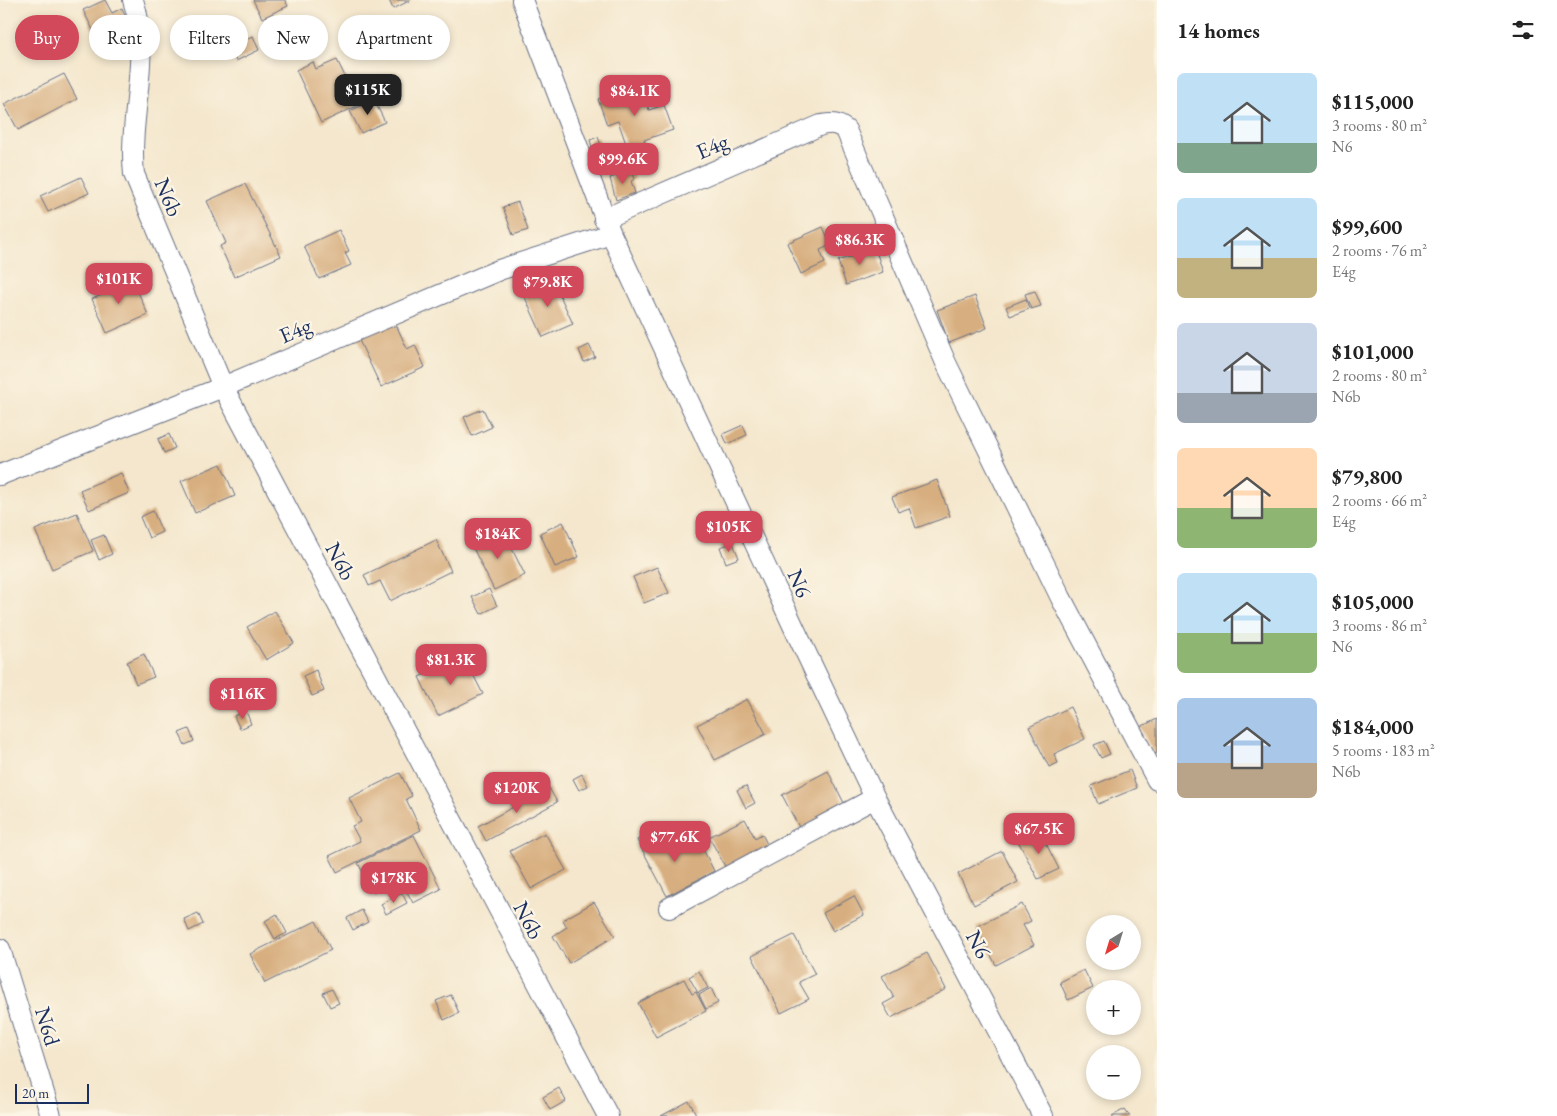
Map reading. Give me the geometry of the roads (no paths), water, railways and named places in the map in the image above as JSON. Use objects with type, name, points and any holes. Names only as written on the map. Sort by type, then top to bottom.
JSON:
[{"type":"street","name":"N6b","points":[[133,0],[139,19],[140,41],[131,150],[134,174],[223,387],[608,1116]]},
{"type":"street","name":"N6","points":[[522,0],[608,226],[876,798],[1043,1116]]},
{"type":"street","name":"E4g","points":[[0,475],[223,387],[608,226],[821,125],[839,124],[846,130],[946,363],[1061,598],[1157,780]]},
{"type":"street","points":[[669,908],[876,798]]},
{"type":"street","name":"N6d","points":[[0,950],[51,1116]]}]
